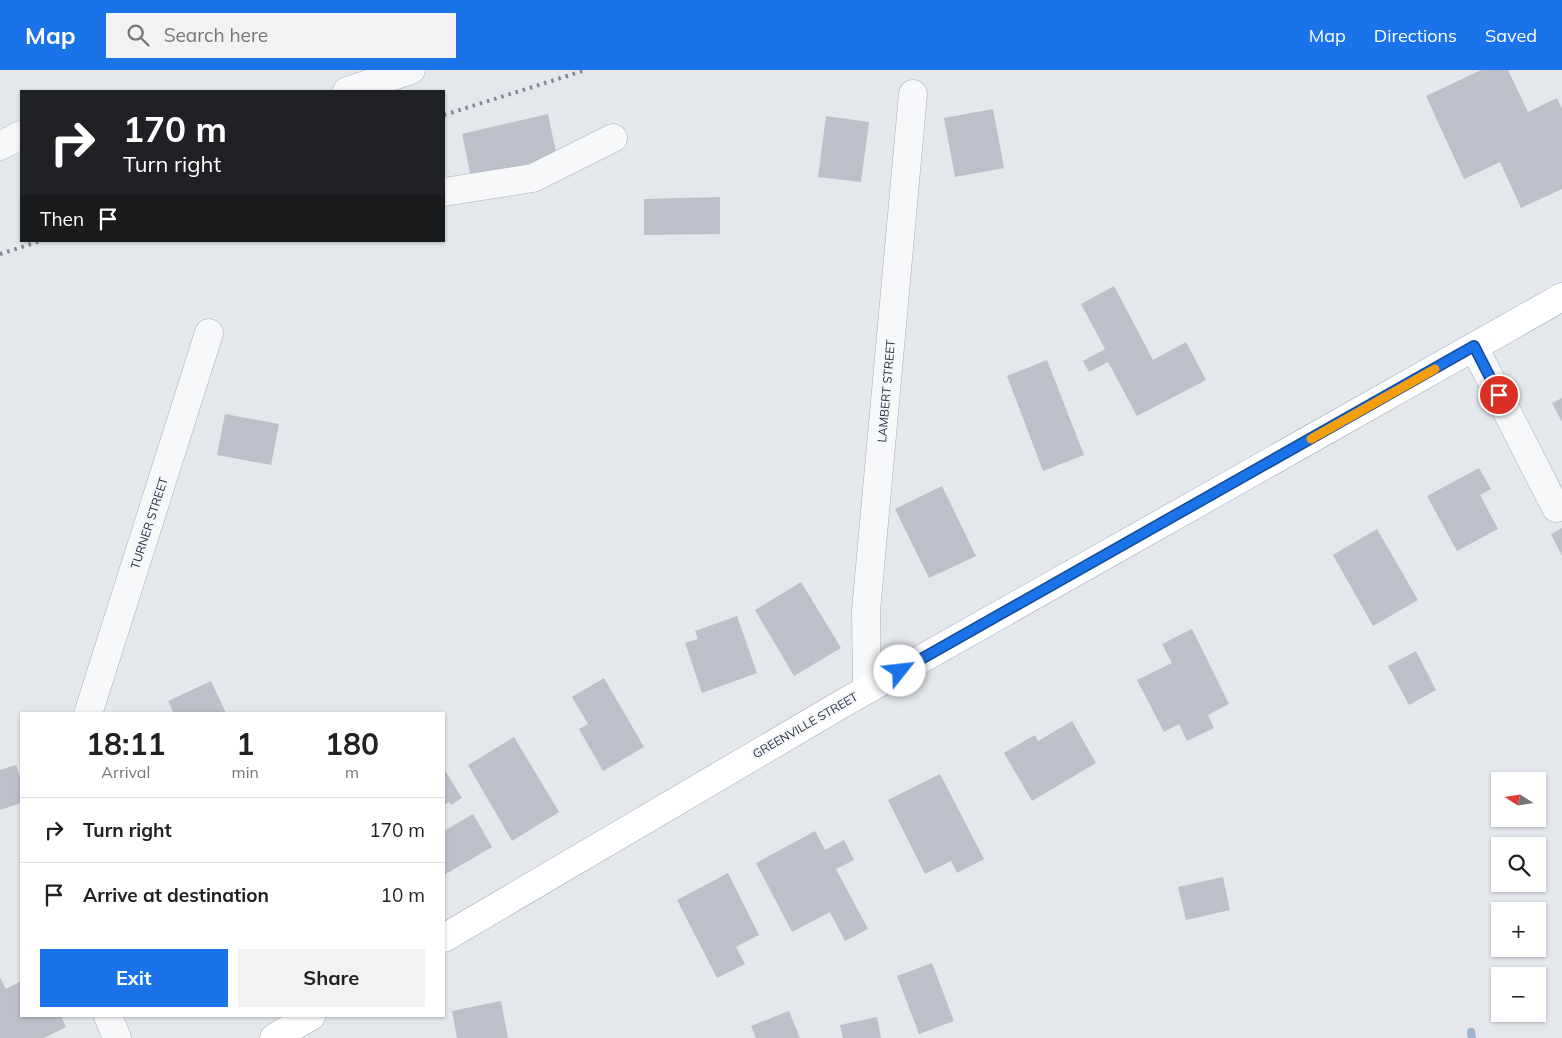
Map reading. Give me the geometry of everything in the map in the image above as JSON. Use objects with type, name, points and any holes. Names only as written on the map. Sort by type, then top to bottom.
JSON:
[{"type":"main road","name":"GREENVILLE STREET","points":[[445,937],[867,689],[1562,297]]},
{"type":"main road","points":[[274,1038],[309,1017]]},
{"type":"street","points":[[349,90],[411,70]]},
{"type":"street","name":"LAMBERT STREET","points":[[867,689],[866,611],[912,94]]},
{"type":"street","points":[[0,146],[20,136]]},
{"type":"street","points":[[445,192],[533,178],[613,138]]},
{"type":"street","name":"TURNER STREET","points":[[89,712],[209,333]]},
{"type":"street","points":[[1474,346],[1556,508]]},
{"type":"street","points":[[108,1017],[117,1038]]},
{"type":"building","points":[[1481,70],[1508,70],[1528,112],[1557,98],[1562,109],[1562,189],[1521,208],[1500,162],[1464,179],[1426,96]]},
{"type":"building","points":[[993,109],[1004,168],[955,177],[944,118]]},
{"type":"building","points":[[548,114],[557,157],[471,177],[462,134]]},
{"type":"building","points":[[826,116],[869,122],[861,182],[818,177]]},
{"type":"building","points":[[720,197],[720,234],[644,235],[644,199]]},
{"type":"building","points":[[1114,286],[1153,360],[1186,342],[1206,380],[1137,416],[1108,362],[1089,372],[1083,361],[1105,349],[1081,304]]},
{"type":"building","points":[[1047,360],[1084,455],[1043,471],[1007,376]]},
{"type":"building","points":[[1562,398],[1562,422],[1552,403]]},
{"type":"building","points":[[225,414],[279,424],[271,465],[217,455]]},
{"type":"building","points":[[1479,468],[1491,489],[1480,495],[1498,529],[1457,551],[1427,496]]},
{"type":"building","points":[[942,486],[976,556],[929,578],[895,509]]},
{"type":"building","points":[[1562,528],[1562,556],[1551,534]]},
{"type":"building","points":[[1377,529],[1418,600],[1373,626],[1333,555]]},
{"type":"building","points":[[801,582],[841,648],[794,676],[755,610]]},
{"type":"building","points":[[737,616],[757,673],[702,693],[685,643],[698,639],[695,631]]},
{"type":"building","points":[[1192,629],[1229,704],[1208,715],[1214,728],[1187,741],[1179,724],[1164,732],[1137,680],[1172,663],[1162,644]]},
{"type":"building","points":[[1416,651],[1436,690],[1409,705],[1388,666]]},
{"type":"building","points":[[604,678],[644,747],[603,771],[579,729],[588,724],[572,697]]},
{"type":"building","points":[[211,681],[226,712],[173,712],[168,701]]},
{"type":"building","points":[[1072,721],[1096,763],[1032,801],[1004,753],[1035,735],[1038,741]]},
{"type":"building","points":[[514,737],[559,812],[512,841],[468,765]]},
{"type":"building","points":[[16,765],[20,777],[20,803],[0,810],[0,770]]},
{"type":"building","points":[[445,771],[462,798],[451,805],[449,802],[445,804]]},
{"type":"building","points":[[940,774],[984,859],[957,873],[951,861],[925,874],[888,800]]},
{"type":"building","points":[[473,814],[492,847],[445,874],[445,830]]},
{"type":"building","points":[[815,831],[825,850],[844,840],[854,860],[836,869],[868,929],[845,941],[830,912],[792,932],[756,863]]},
{"type":"building","points":[[728,873],[759,935],[736,947],[745,964],[717,978],[677,900]]},
{"type":"building","points":[[1223,877],[1230,910],[1186,920],[1178,887]]},
{"type":"building","points":[[932,963],[954,1021],[919,1034],[897,976]]},
{"type":"building","points":[[0,978],[6,989],[20,982],[20,1017],[61,1017],[66,1027],[44,1038],[0,1038]]},
{"type":"building","points":[[501,1001],[508,1038],[457,1038],[452,1011]]},
{"type":"building","points":[[789,1011],[800,1038],[756,1038],[751,1026]]},
{"type":"building","points":[[877,1017],[881,1038],[843,1038],[840,1025]]},
{"type":"waterway","points":[[1471,1032],[1472,1038]]},
{"type":"railway","points":[[445,115],[586,70]]},
{"type":"railway","points":[[0,254],[38,242]]},
{"type":"slow traffic","points":[[1311,439],[1435,369]]},
{"type":"route","points":[[900,671],[1474,346],[1499,395]]}]
